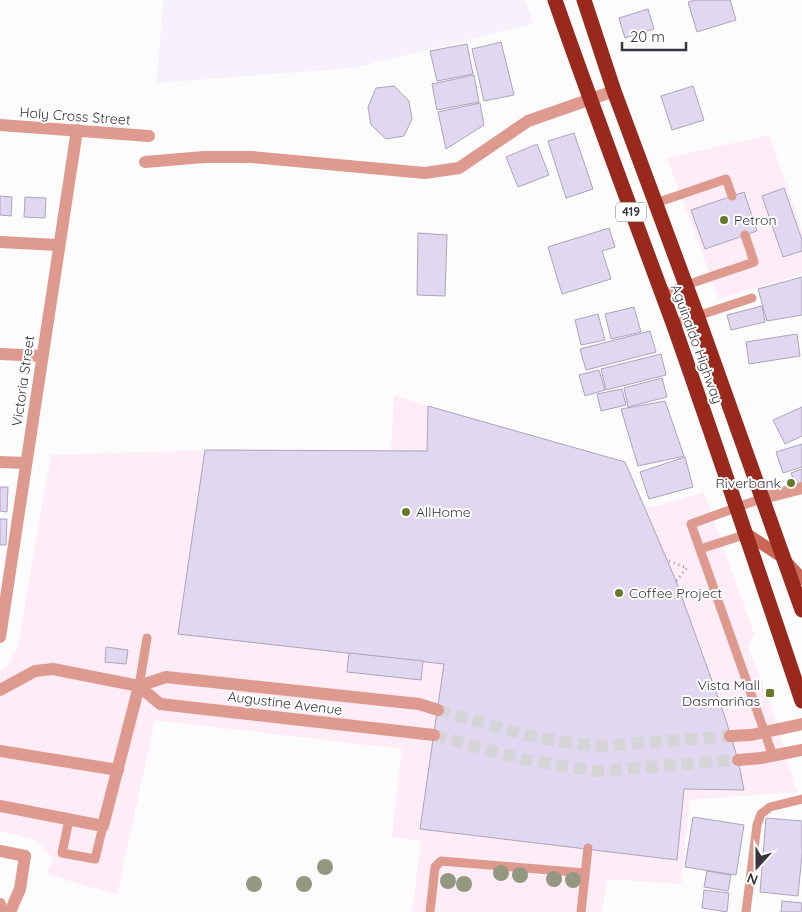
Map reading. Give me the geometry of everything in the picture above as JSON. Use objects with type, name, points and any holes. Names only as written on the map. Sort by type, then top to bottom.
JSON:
[{"type":"highway","name":"Aguinaldo Highway","points":[[555,0],[589,99],[673,324],[738,508],[802,701]]},
{"type":"highway","name":"Aguinaldo Highway","points":[[584,0],[614,91],[698,315],[802,610]]},
{"type":"main road","points":[[747,534],[782,557],[802,579]]},
{"type":"street","points":[[145,162],[204,157],[252,157],[425,173],[460,168],[528,121],[614,91]]},
{"type":"street","name":"Holy Cross Street","points":[[0,125],[149,136]]},
{"type":"street","name":"Victoria Street","points":[[0,637],[5,572],[26,463],[77,130]]},
{"type":"street","points":[[0,242],[58,245]]},
{"type":"street","points":[[0,354],[42,356]]},
{"type":"street","points":[[0,462],[26,463]]},
{"type":"street","points":[[764,498],[802,488]]},
{"type":"street","name":"Augustine Avenue","points":[[0,690],[35,671],[53,670],[139,686],[166,678],[419,704],[438,710]]},
{"type":"street","points":[[0,806],[103,826],[139,686]]},
{"type":"street","name":"Augustine Avenue","points":[[139,686],[160,704],[434,735]]},
{"type":"street","points":[[730,736],[751,735],[802,724]]},
{"type":"street","points":[[738,760],[802,750]]},
{"type":"street","points":[[0,752],[118,770]]},
{"type":"street","points":[[0,854],[25,856],[20,888],[10,912]]},
{"type":"street","points":[[0,904],[1,912]]},
{"type":"lane","points":[[656,203],[726,179],[732,196]]},
{"type":"lane","points":[[662,294],[686,284],[698,282],[754,262],[745,235]]},
{"type":"lane","points":[[673,324],[752,298]]},
{"type":"lane","points":[[764,498],[691,524],[773,756]]},
{"type":"lane","points":[[700,549],[747,534]]},
{"type":"lane","points":[[139,686],[147,638]]},
{"type":"lane","points":[[746,912],[757,824],[760,814],[770,807],[802,799]]},
{"type":"lane","points":[[69,820],[62,853],[95,859],[103,826]]},
{"type":"lane","points":[[581,912],[588,848]]},
{"type":"lane","points":[[430,912],[435,866],[441,861],[585,873]]},
{"type":"path","points":[[669,561],[687,568],[676,581]]},
{"type":"shaded area","points":[[163,0],[525,0],[534,24],[353,68],[157,83]]},
{"type":"shaded area","points":[[769,135],[802,231],[802,274],[719,299],[667,158]]},
{"type":"shaded area","name":"Vista Mall Dasmariñas","points":[[394,396],[625,462],[645,507],[658,506],[704,492],[754,634],[748,646],[771,705],[797,792],[690,800],[681,884],[607,879],[602,912],[412,912],[421,841],[392,837],[402,749],[155,720],[117,895],[47,874],[53,859],[38,841],[0,831],[0,671],[8,664],[17,650],[51,455],[205,450],[391,451]]},
{"type":"building","points":[[695,0],[730,0],[736,20],[697,32],[688,2]]},
{"type":"building","points":[[648,9],[654,29],[625,38],[619,18]]},
{"type":"building","points":[[501,42],[514,95],[484,101],[472,49]]},
{"type":"building","points":[[467,44],[473,74],[437,81],[430,51]]},
{"type":"building","points":[[474,75],[479,102],[437,110],[432,84]]},
{"type":"building","points":[[394,86],[409,101],[412,119],[404,136],[386,139],[371,125],[368,107],[376,88]]},
{"type":"building","points":[[693,86],[704,120],[672,130],[661,96]]},
{"type":"building","points":[[480,103],[484,125],[446,149],[438,112]]},
{"type":"building","points":[[574,133],[593,189],[566,198],[548,141]]},
{"type":"building","points":[[537,144],[549,175],[518,187],[506,157]]},
{"type":"building","points":[[784,188],[802,240],[802,251],[783,257],[762,196]]},
{"type":"building","name":"Petron","points":[[744,192],[757,231],[705,249],[691,210]]},
{"type":"building","points":[[0,196],[12,197],[11,216],[0,215]]},
{"type":"building","points":[[25,197],[46,198],[45,218],[24,217]]},
{"type":"building","points":[[609,228],[615,247],[602,251],[611,279],[562,294],[548,247]]},
{"type":"building","points":[[418,233],[447,235],[445,296],[417,295]]},
{"type":"building","points":[[802,277],[802,315],[767,321],[758,289]]},
{"type":"building","points":[[762,306],[765,322],[731,330],[727,315]]},
{"type":"building","points":[[634,307],[641,332],[611,339],[605,314]]},
{"type":"building","points":[[598,314],[605,340],[581,345],[575,320]]},
{"type":"building","points":[[650,331],[656,352],[586,370],[580,349]]},
{"type":"building","points":[[797,334],[800,356],[749,364],[746,342]]},
{"type":"building","points":[[661,354],[666,375],[606,390],[601,369]]},
{"type":"building","points":[[599,370],[605,390],[585,396],[579,375]]},
{"type":"building","points":[[662,378],[667,397],[628,407],[624,388]]},
{"type":"building","points":[[622,389],[626,405],[601,411],[597,394]]},
{"type":"building","points":[[665,401],[684,456],[638,466],[621,409]]},
{"type":"building","points":[[428,406],[625,462],[676,581],[724,714],[738,760],[744,790],[684,789],[677,860],[420,829],[444,664],[178,634],[205,450],[427,451]]},
{"type":"building","points":[[802,407],[802,436],[785,444],[773,420]]},
{"type":"building","points":[[802,444],[802,467],[783,473],[776,452]]},
{"type":"building","points":[[685,457],[693,487],[649,499],[640,472]]},
{"type":"building","points":[[802,469],[802,484],[796,486],[791,473]]},
{"type":"building","points":[[0,487],[8,487],[7,512],[0,511]]},
{"type":"building","points":[[0,519],[7,519],[6,545],[0,545]]},
{"type":"building","points":[[106,647],[128,650],[126,664],[105,662]]},
{"type":"building","points":[[349,653],[423,661],[421,680],[347,672]]},
{"type":"building","points":[[693,817],[744,825],[736,875],[685,867]]},
{"type":"building","points":[[766,818],[802,821],[802,854],[798,896],[760,892]]},
{"type":"building","points":[[707,871],[731,875],[728,891],[704,887]]},
{"type":"building","points":[[704,890],[729,893],[727,912],[702,908]]},
{"type":"building","points":[[782,901],[802,903],[801,912],[781,912]]},
{"type":"tunnel","points":[[438,710],[525,735],[599,746],[730,736]]},
{"type":"tunnel","points":[[434,735],[521,759],[596,771],[738,760]]},
{"type":"place","name":"Petron","points":[[724,220]]},
{"type":"place","name":"Riverbank","points":[[791,483]]},
{"type":"place","name":"AllHome","points":[[406,512]]},
{"type":"place","name":"Coffee Project","points":[[619,593]]},
{"type":"place","name":"Vista Mall Dasmariñas","points":[[770,693]]}]
